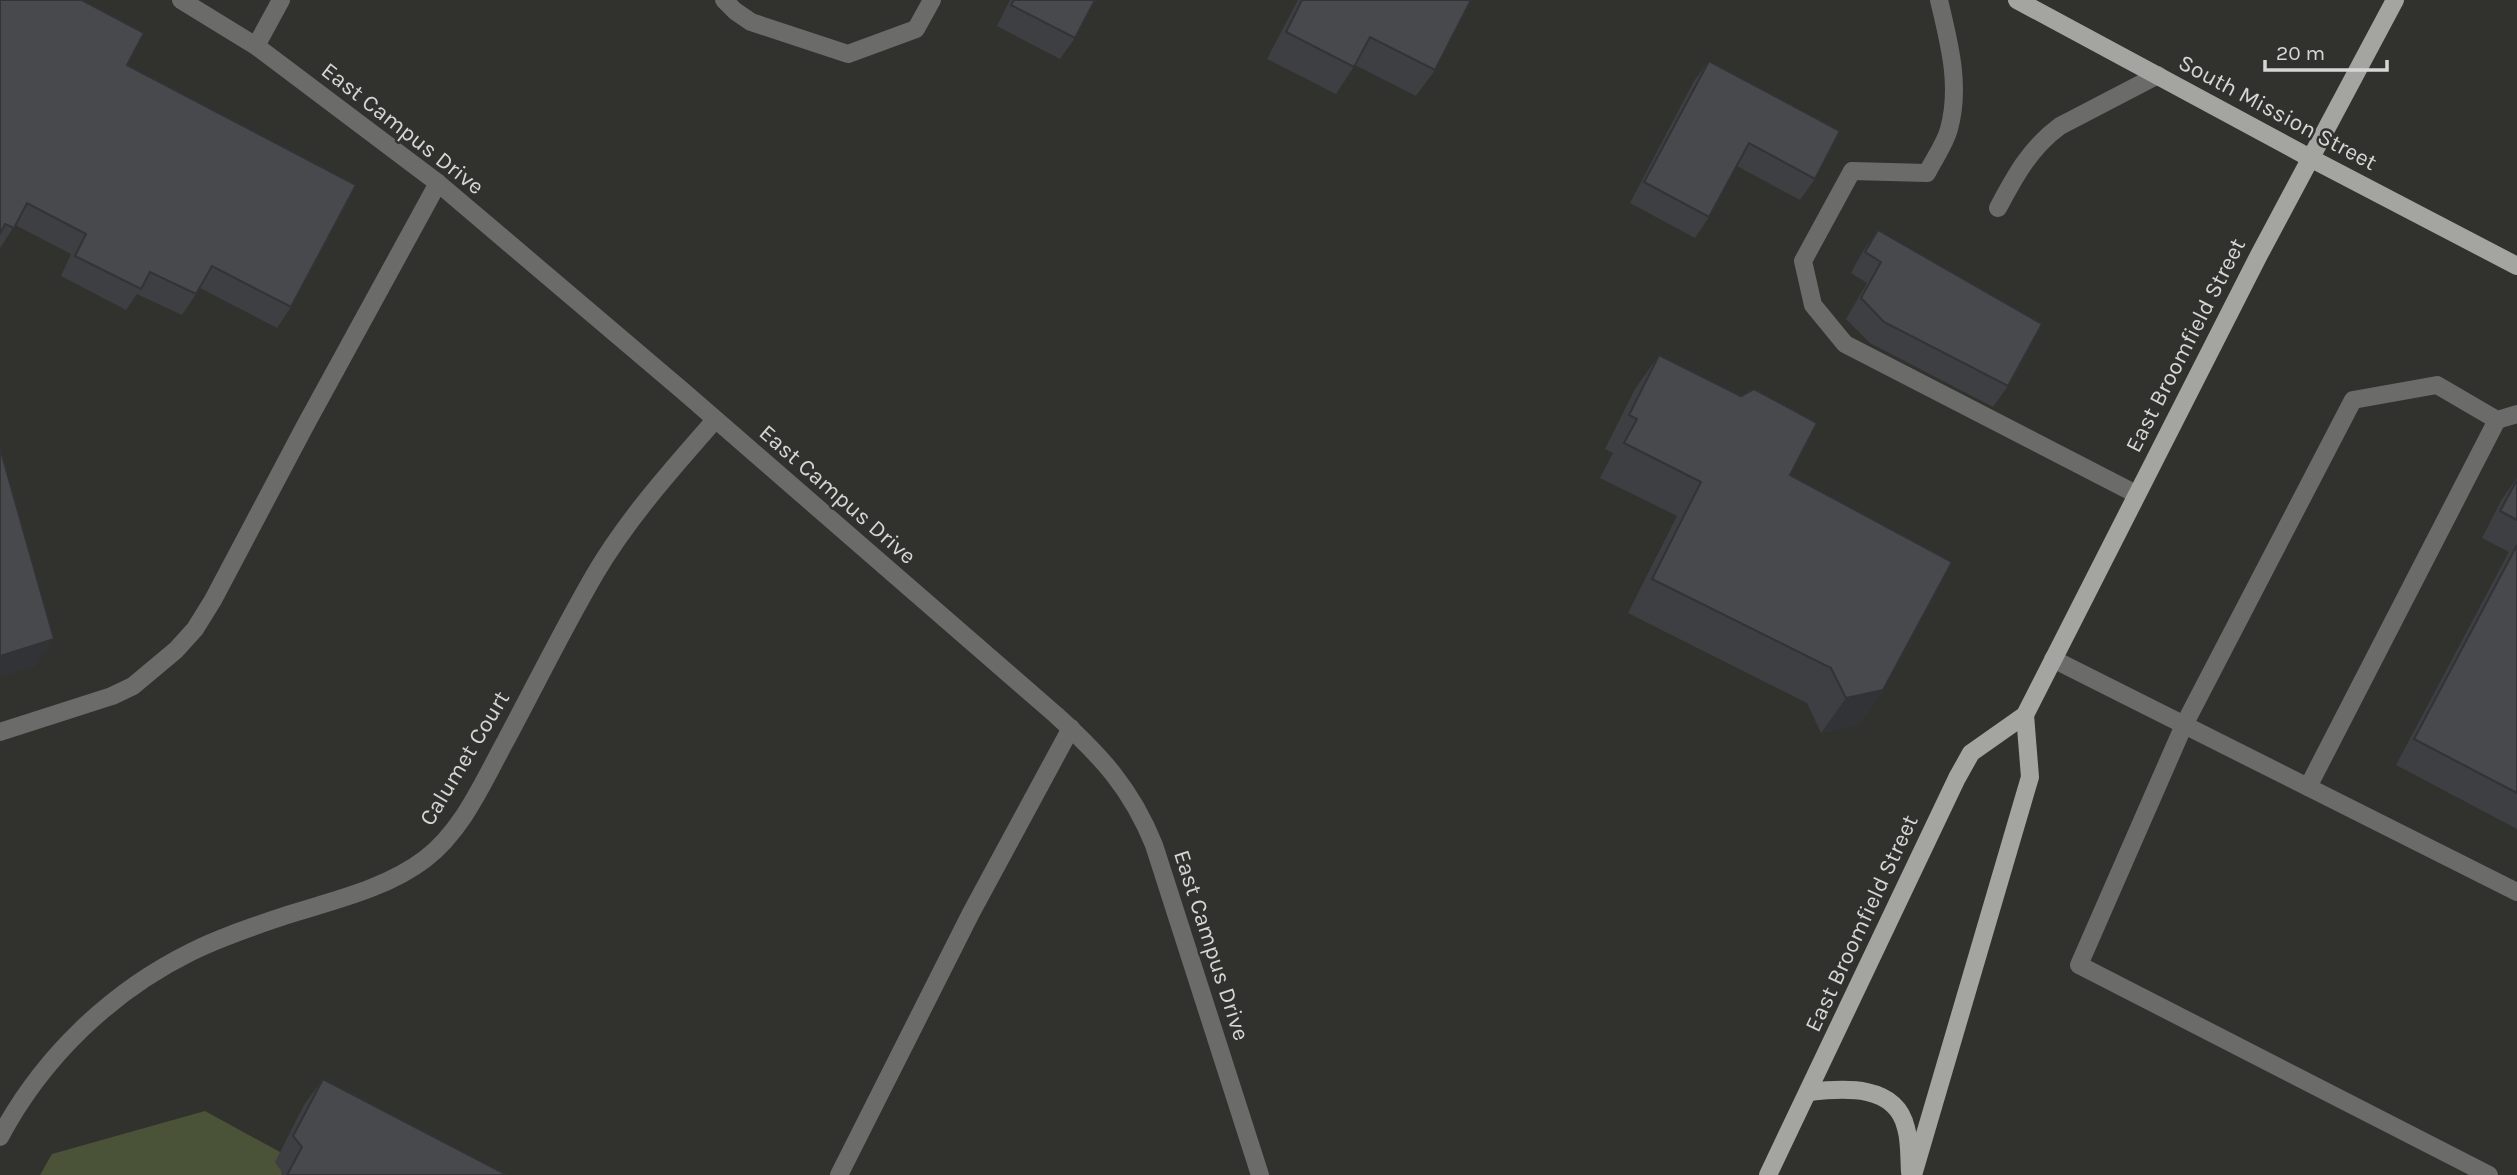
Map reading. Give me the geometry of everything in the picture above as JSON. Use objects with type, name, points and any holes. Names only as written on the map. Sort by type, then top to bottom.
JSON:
[{"type":"main road","name":"South Mission Street","points":[[2017,0],[2517,266]]},
{"type":"main road","name":"East Broomfield Street","points":[[1768,1175],[1935,822],[1972,752],[2025,715],[2259,255],[2395,0]]},
{"type":"main road","points":[[1912,1175],[2030,776],[2025,715]]},
{"type":"main road","points":[[1809,1092],[1852,1089],[1871,1092],[1895,1106],[1907,1130],[1912,1175]]},
{"type":"street","name":"East Campus Drive","points":[[181,0],[256,46],[438,183],[1071,728],[1101,757],[1143,818],[1154,845],[1260,1175]]},
{"type":"street","points":[[256,46],[281,0]]},
{"type":"street","points":[[724,0],[751,22],[848,54],[916,29],[932,0]]},
{"type":"street","points":[[1939,0],[1954,66],[1955,86],[1949,130],[1927,173],[1852,171],[1803,261],[1813,305],[1845,344],[2136,495]]},
{"type":"street","points":[[1998,208],[2021,166],[2048,135],[2060,126],[2158,75]]},
{"type":"street","points":[[0,733],[112,696],[133,686],[176,650],[195,629],[438,183]]},
{"type":"street","points":[[2490,1175],[2079,965],[2184,725],[2353,400],[2437,385],[2497,420]]},
{"type":"street","points":[[2308,787],[2497,420],[2517,414]]},
{"type":"street","name":"Calumet Court","points":[[0,1137],[26,1094],[54,1057],[101,1012],[156,972],[188,953],[233,933],[384,882],[424,860],[441,846],[479,789],[609,551],[649,497],[715,420]]},
{"type":"street","points":[[2053,659],[2517,892]]},
{"type":"street","points":[[839,1175],[971,913],[1071,728]]},
{"type":"green space","points":[[205,1111],[280,1152],[282,1175],[40,1175],[52,1154]]},
{"type":"building","points":[[0,0],[82,0],[144,33],[127,65],[356,185],[291,307],[212,266],[196,294],[150,272],[141,289],[75,256],[86,234],[27,203],[14,228],[5,224],[0,234]]},
{"type":"building","points":[[1014,0],[1095,0],[1075,38],[1011,5]]},
{"type":"building","points":[[1302,0],[1471,0],[1435,70],[1370,37],[1354,67],[1286,32]]},
{"type":"building","points":[[1709,61],[1840,131],[1815,179],[1749,143],[1709,217],[1644,182]]},
{"type":"building","points":[[1878,230],[2042,324],[2008,386],[1884,322],[1861,298],[1881,262],[1865,252]]},
{"type":"building","points":[[1659,355],[1741,396],[1754,389],[1817,423],[1790,475],[1952,562],[1883,690],[1846,698],[1831,668],[1652,579],[1701,482],[1624,443],[1637,419],[1629,415]]},
{"type":"building","points":[[0,448],[54,639],[0,656]]},
{"type":"building","points":[[2517,480],[2517,520],[2500,511]]},
{"type":"building","points":[[2517,545],[2517,793],[2414,739]]},
{"type":"building","points":[[323,1079],[507,1175],[287,1175],[302,1147],[293,1136]]}]
